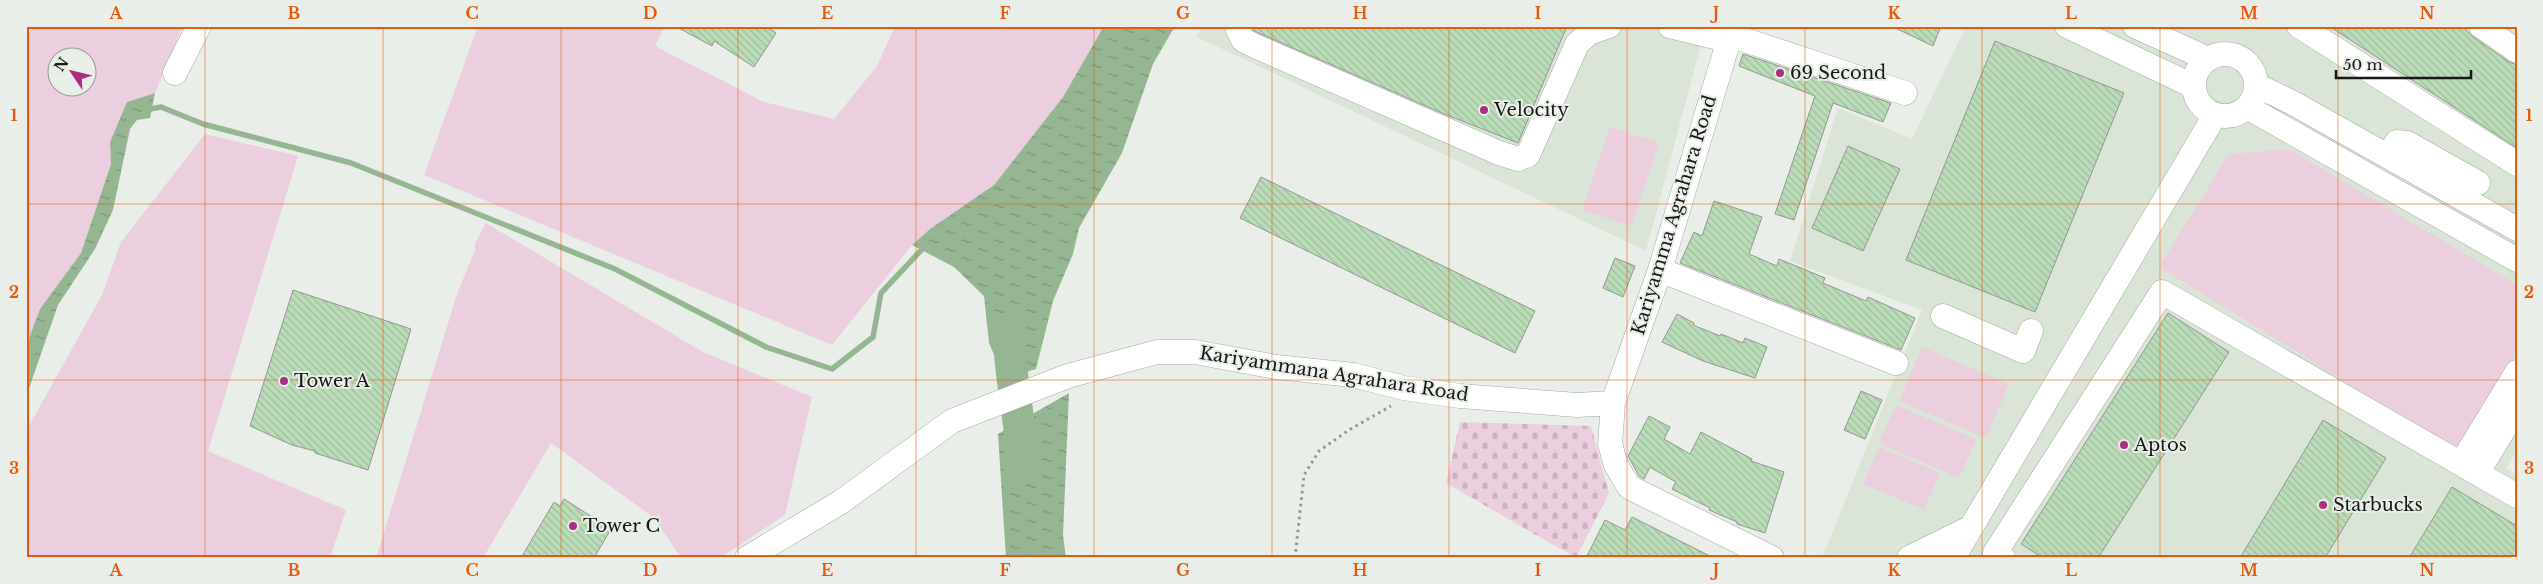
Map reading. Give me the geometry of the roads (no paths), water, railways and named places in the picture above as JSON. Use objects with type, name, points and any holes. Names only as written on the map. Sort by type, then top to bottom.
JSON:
[{"type":"street","points":[[175,73],[199,26]]},
{"type":"street","points":[[1239,26],[1238,30],[1243,40],[1254,46],[1518,159],[1528,155],[1577,44],[1589,33],[1609,26]]},
{"type":"street","points":[[1670,26],[1730,34],[1905,93]]},
{"type":"street","points":[[2067,26],[2110,35],[2193,86]]},
{"type":"street","points":[[2135,26],[2208,59]]},
{"type":"street","points":[[2299,26],[2517,164]]},
{"type":"street","points":[[2481,26],[2517,51]]},
{"type":"street","name":"Kariyamma Agrahara Road","points":[[1730,34],[1660,270],[1613,403],[1610,444],[1616,465],[1629,488],[1772,558]]},
{"type":"street","points":[[2226,54],[2244,60],[2255,75],[2256,85],[2255,95],[2247,107],[2234,115],[2215,115],[2201,106],[2195,97],[2193,86],[2195,75],[2208,59],[2226,54]]},
{"type":"street","points":[[2256,85],[2293,103],[2517,229]]},
{"type":"street","points":[[2247,107],[2517,260]]},
{"type":"street","points":[[1953,558],[2215,115]]},
{"type":"street","points":[[2387,156],[2397,142],[2407,143],[2478,183]]},
{"type":"street","points":[[1660,270],[1896,362]]},
{"type":"street","points":[[2003,558],[1996,553],[2162,292],[2517,496]]},
{"type":"street","points":[[1943,316],[2023,351],[2031,331]]},
{"type":"street","name":"Kariyammana Agrahara Road","points":[[747,558],[841,502],[952,421],[985,410],[1068,376],[1157,352],[1196,352],[1276,367],[1353,375],[1420,390],[1577,405],[1613,403]]},
{"type":"street","points":[[2469,469],[2517,372]]},
{"type":"street","points":[[2469,469],[2517,408]]},
{"type":"street","points":[[1910,558],[1970,528]]},
{"type":"water","points":[[1104,26],[1175,26],[1153,64],[1122,153],[1079,228],[1073,254],[1053,301],[1036,369],[1004,378],[989,343],[984,296],[954,267],[912,245],[930,229],[994,185],[1063,97]]},
{"type":"water","points":[[155,93],[150,118],[137,120],[130,129],[113,210],[95,249],[58,305],[26,397],[26,346],[40,309],[81,253],[111,164],[110,142],[127,102]]},
{"type":"water","points":[[1069,393],[1063,535],[1066,558],[1006,558],[998,434]]},
{"type":"waterway","points":[[145,110],[161,107],[203,124],[351,163],[615,269],[766,347],[832,369],[873,337],[881,293],[926,245]]},
{"type":"waterway","points":[[1009,333],[1022,466]]},
{"type":"place","name":"69 Second","points":[[1780,73]]},
{"type":"place","name":"Velocity","points":[[1484,110]]},
{"type":"place","name":"Tower A","points":[[284,381]]},
{"type":"place","name":"Aptos","points":[[2124,445]]},
{"type":"place","name":"Starbucks","points":[[2323,505]]},
{"type":"place","name":"Tower C","points":[[573,526]]}]
